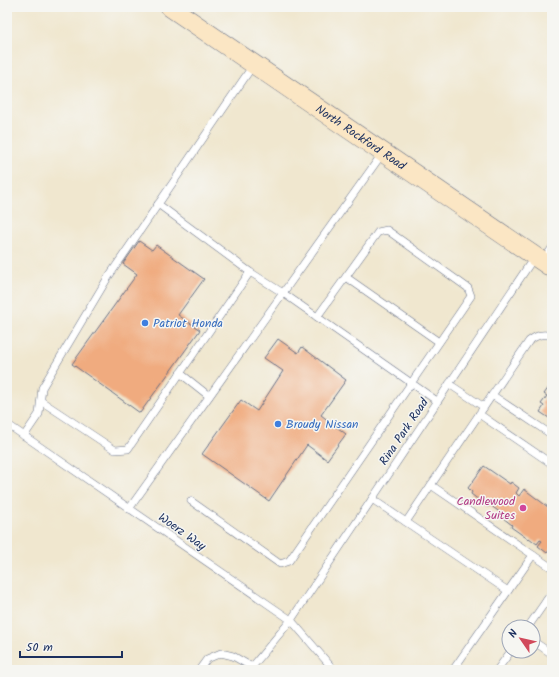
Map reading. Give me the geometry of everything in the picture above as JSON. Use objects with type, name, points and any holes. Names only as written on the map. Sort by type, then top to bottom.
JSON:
[{"type":"street","name":"North Rockford Road","points":[[170,7],[383,152],[545,258]]},
{"type":"lane","points":[[24,436],[39,414],[42,388],[107,279],[254,64]]},
{"type":"lane","points":[[129,509],[383,152]]},
{"type":"lane","points":[[158,204],[250,272],[283,293],[437,401]]},
{"type":"lane","points":[[190,500],[280,564],[289,561],[471,296],[468,288],[387,230],[378,232],[317,317]]},
{"type":"lane","name":"Rina Park Road","points":[[199,670],[206,658],[221,653],[233,656],[252,667],[290,620],[449,384],[545,258]]},
{"type":"lane","points":[[41,401],[115,450],[128,449],[250,272]]},
{"type":"lane","points":[[346,276],[439,342]]},
{"type":"lane","points":[[406,522],[529,341],[535,336],[545,334],[552,336]]},
{"type":"lane","points":[[180,373],[209,396]]},
{"type":"lane","points":[[449,384],[484,407]]},
{"type":"lane","points":[[492,395],[552,435]]},
{"type":"lane","points":[[478,414],[552,464]]},
{"type":"lane","name":"Woerz Way","points":[[7,424],[290,620],[334,670]]},
{"type":"lane","points":[[431,485],[552,568]]},
{"type":"lane","points":[[372,499],[508,591]]},
{"type":"lane","points":[[453,670],[533,555]]},
{"type":"lane","points":[[535,619],[549,603],[552,592]]},
{"type":"lane","points":[[541,646],[552,654]]},
{"type":"lane","points":[[497,670],[505,659]]},
{"type":"building","name":"Patriot Honda","points":[[139,241],[152,250],[156,245],[204,279],[178,315],[200,330],[140,413],[72,364],[137,274],[123,264]]},
{"type":"building","name":"Broudy Nissan","points":[[278,339],[298,353],[302,347],[346,380],[321,415],[346,434],[327,460],[307,445],[269,501],[202,454],[241,400],[257,411],[283,371],[264,358]]},
{"type":"building","points":[[552,383],[552,420],[540,412],[544,406],[541,404],[547,396],[544,394]]},
{"type":"building","name":"Candlewood Suites","points":[[484,466],[510,484],[511,482],[519,488],[516,493],[519,496],[524,489],[552,510],[552,548],[547,553],[538,546],[542,541],[540,540],[537,544],[529,538],[528,539],[511,527],[512,525],[503,518],[505,516],[490,505],[488,507],[471,494],[472,492],[468,488]]},
{"type":"place","name":"Patriot Honda","points":[[145,323]]},
{"type":"place","name":"Broudy Nissan","points":[[278,424]]},
{"type":"place","name":"Candlewood Suites","points":[[523,508]]}]
